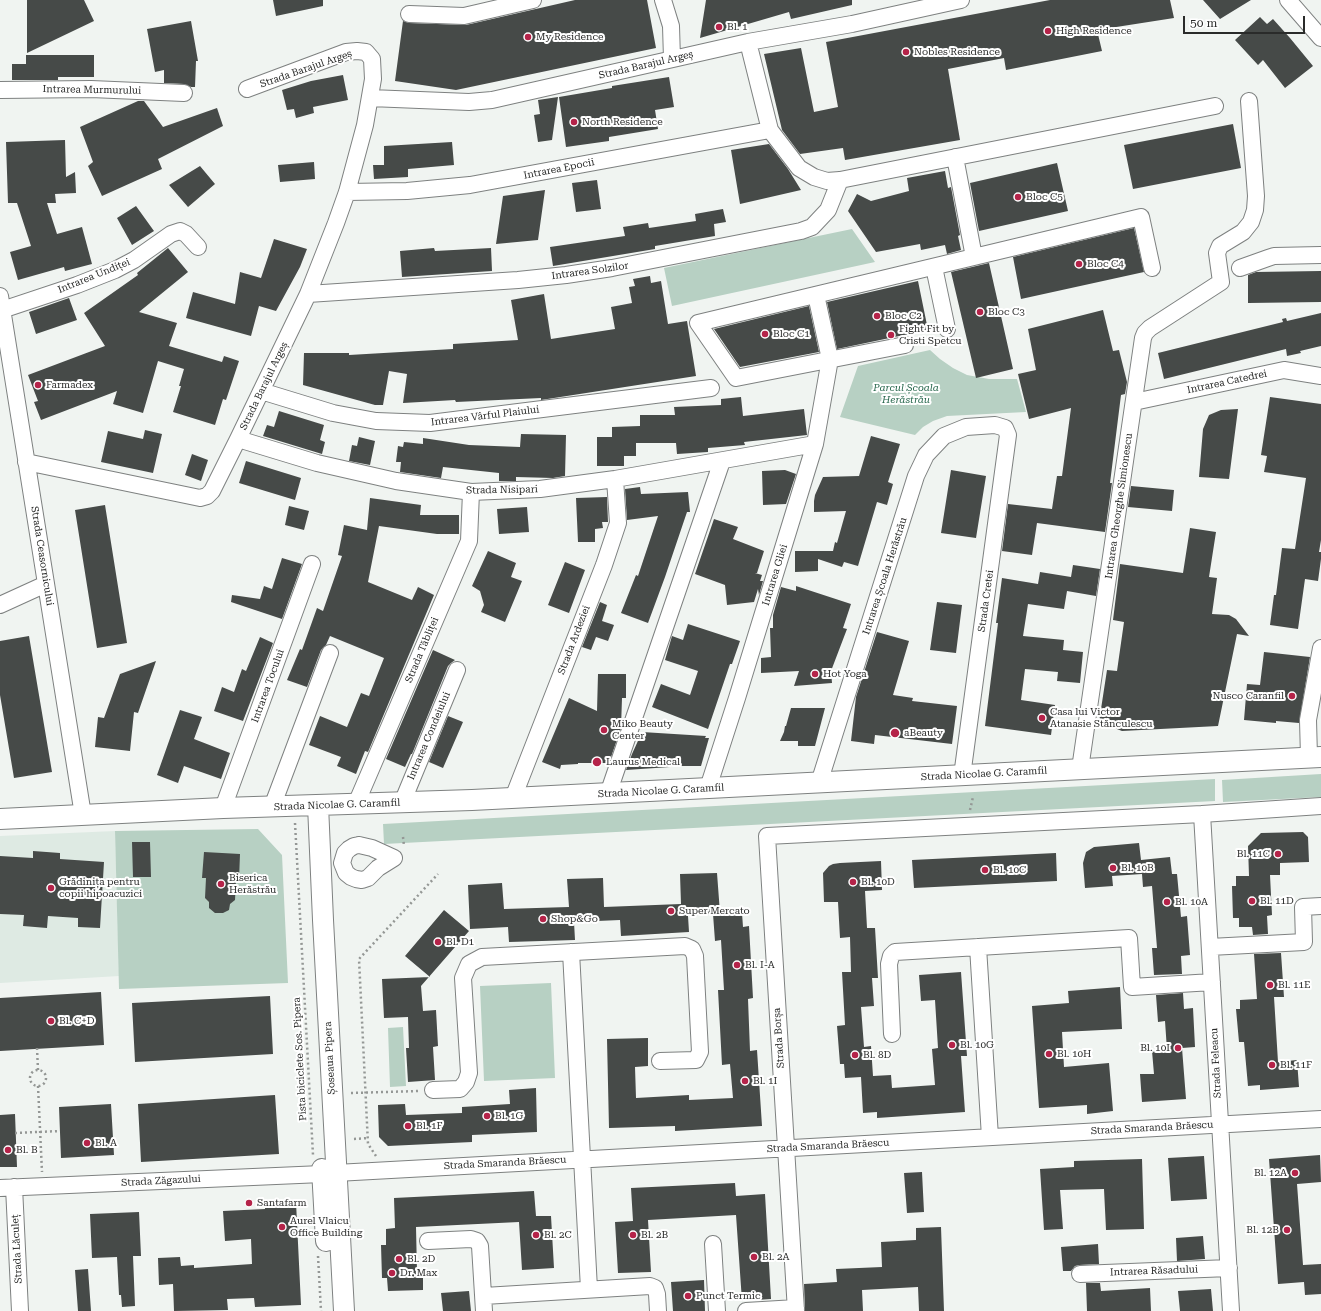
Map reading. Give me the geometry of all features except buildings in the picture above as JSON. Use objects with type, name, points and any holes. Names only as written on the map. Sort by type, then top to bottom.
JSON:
[{"type":"main road","name":"Strada Nicolae G. Caramfil","points":[[0,819],[223,808],[402,803],[608,794],[1315,757]]},
{"type":"main road","name":"Șoseaua Pipera","points":[[305,806],[330,1311]]},
{"type":"main road","name":"Șoseaua Pipera","points":[[324,1174],[344,1311]]},
{"type":"street","points":[[409,14],[464,16],[533,0]]},
{"type":"street","points":[[663,0],[671,26],[672,59]]},
{"type":"street","name":"Strada Barajul Argeș","points":[[370,98],[468,102],[492,100],[748,42],[852,24],[919,4],[961,0]]},
{"type":"street","points":[[1288,0],[1321,38]]},
{"type":"street","points":[[748,42],[770,130],[800,168],[814,177],[826,182],[1215,106]]},
{"type":"street","name":"Strada Barajul Argeș","points":[[26,462],[200,498],[207,496],[212,491],[308,294],[347,192],[365,124],[370,98],[373,79],[372,59],[366,52],[346,52],[247,89]]},
{"type":"street","name":"Intrarea Murmurului","points":[[0,90],[91,88],[184,93]]},
{"type":"street","name":"Intrarea Gheorghe Simionescu","points":[[1080,769],[1145,333],[1150,328],[1221,282],[1218,253],[1220,246],[1243,232],[1251,222],[1255,210],[1256,196],[1249,101]]},
{"type":"street","name":"Intrarea Epocii","points":[[347,192],[407,191],[470,185],[770,130]]},
{"type":"street","points":[[955,158],[974,257]]},
{"type":"street","name":"Intrarea Solzilor","points":[[308,294],[518,280],[566,275],[612,268],[801,231],[812,227],[828,210],[840,180]]},
{"type":"street","points":[[905,345],[736,378],[698,323],[1141,217],[1152,268]]},
{"type":"street","name":"Intrarea Undiței","points":[[1,303],[77,285],[115,270],[134,260],[171,234],[180,231],[186,234],[198,247]]},
{"type":"street","points":[[1240,268],[1274,256],[1321,255]]},
{"type":"street","points":[[934,267],[947,329]]},
{"type":"street","points":[[816,295],[830,359]]},
{"type":"street","name":"Strada Ceasornicului","points":[[1,303],[83,815]]},
{"type":"street","name":"Intrarea Gliei","points":[[708,788],[815,444],[830,359]]},
{"type":"street","name":"Intrarea Catedrei","points":[[1134,402],[1284,370],[1321,376]]},
{"type":"street","name":"Intrarea Vârful Plaiului","points":[[261,391],[333,413],[376,421],[430,423],[711,388]]},
{"type":"street","name":"Intrarea Școala Herăstrău","points":[[819,783],[916,476],[926,455],[944,436],[966,426],[995,425],[1005,428]]},
{"type":"street","name":"Strada Cretei","points":[[962,776],[1008,435],[1005,428]]},
{"type":"street","name":"Strada Nisipari","points":[[238,439],[331,466],[396,481],[471,492],[540,489],[615,479],[815,444]]},
{"type":"street","points":[[608,794],[722,461]]},
{"type":"street","name":"Strada Ardeziei","points":[[513,798],[604,564],[618,523],[615,479]]},
{"type":"street","name":"Strada Tăbliței","points":[[356,804],[468,541],[471,492]]},
{"type":"street","name":"Intrarea Tocului","points":[[223,808],[312,564]]},
{"type":"street","points":[[0,605],[46,584]]},
{"type":"street","points":[[1315,757],[1308,720],[1321,648]]},
{"type":"street","points":[[272,807],[330,653]]},
{"type":"street","name":"Intrarea Condeiului","points":[[402,803],[457,670]]},
{"type":"street","points":[[1202,814],[1321,806]]},
{"type":"street","name":"Strada Borșa","points":[[796,1309],[767,836],[1202,814]]},
{"type":"street","name":"Strada Feleacu","points":[[1202,814],[1231,1311]]},
{"type":"street","points":[[1210,947],[1304,942],[1303,907],[1321,906]]},
{"type":"street","points":[[892,1034],[889,964],[891,956],[895,952],[1128,938],[1132,987],[1212,982]]},
{"type":"street","points":[[433,1090],[460,1089],[466,1082],[469,1073],[463,978],[468,964],[482,957],[685,946],[692,949],[695,956],[700,1052],[696,1060],[660,1061]]},
{"type":"street","points":[[978,947],[990,1137]]},
{"type":"street","points":[[571,952],[589,1289]]},
{"type":"street","name":"Strada Smaranda Brăescu","points":[[324,1174],[1321,1119]]},
{"type":"street","name":"Strada Zăgazului","points":[[7,1188],[324,1174]]},
{"type":"street","name":"Strada Lăculeț","points":[[7,1188],[20,1311]]},
{"type":"street","points":[[428,1240],[471,1239],[478,1241],[480,1246],[484,1303],[589,1289],[650,1286],[655,1288],[657,1294],[658,1311]]},
{"type":"street","points":[[713,1244],[717,1311]]},
{"type":"street","name":"Intrarea Răsadului","points":[[1080,1274],[1229,1268]]},
{"type":"street","points":[[746,1311],[796,1309]]},
{"type":"path","name":"Pista biciclete Sos. Pipera","points":[[305,806],[324,1174]]},
{"type":"path","points":[[399,852],[403,837]]},
{"type":"path","points":[[383,1156],[377,1156],[368,1144],[359,959],[438,874]]},
{"type":"path","points":[[37,1048],[38,1070]]},
{"type":"path","points":[[38,1070],[44,1072],[46,1075],[47,1079],[42,1086],[34,1085],[31,1082],[30,1078],[32,1074],[38,1070]]},
{"type":"path","points":[[38,1086],[43,1186]]},
{"type":"path","points":[[352,1093],[433,1090]]},
{"type":"path","points":[[15,1134],[60,1131]]},
{"type":"path","points":[[354,1138],[368,1138]]},
{"type":"path","points":[[318,1252],[321,1311]]},
{"type":"shaded area","points":[[115,831],[119,976],[0,983],[0,836]]},
{"type":"green space","points":[[852,229],[875,262],[672,306],[664,268]]},
{"type":"green space","name":"Parcul Școala Herăstrău","points":[[930,350],[953,368],[967,375],[989,379],[1017,379],[1026,412],[947,416],[933,421],[923,427],[915,435],[840,417],[858,366]]},
{"type":"green space","points":[[1321,774],[1321,797],[1223,802],[1222,780]]},
{"type":"green space","points":[[1215,779],[1215,801],[384,844],[383,824]]},
{"type":"green space","points":[[258,829],[282,855],[288,983],[119,989],[115,831]]},
{"type":"green space","points":[[551,983],[555,1078],[484,1081],[480,986]]},
{"type":"green space","points":[[403,1027],[406,1086],[390,1087],[388,1028]]},
{"type":"place","name":"Bl. 1","points":[[719,27]]},
{"type":"place","name":"High Residence","points":[[1048,31]]},
{"type":"place","name":"My Residence","points":[[528,37]]},
{"type":"place","name":"Nobles Residence","points":[[906,52]]},
{"type":"place","name":"North Residence","points":[[574,122]]},
{"type":"place","name":"Bloc C5","points":[[1018,197]]},
{"type":"place","name":"Bloc C4","points":[[1079,264]]},
{"type":"place","name":"Bloc C3","points":[[980,312]]},
{"type":"place","name":"Bloc C2","points":[[877,316]]},
{"type":"place","name":"Bloc C1","points":[[765,334]]},
{"type":"place","name":"Fight Fit by Cristi Spetcu","points":[[891,335]]},
{"type":"place","name":"Farmadex","points":[[38,385]]},
{"type":"place","name":"Hot Yoga","points":[[815,674]]},
{"type":"place","name":"Nusco Caranfil","points":[[1292,696]]},
{"type":"place","name":"Casa lui Victor Atanasie Stănculescu","points":[[1042,718]]},
{"type":"place","name":"Miko Beauty Center","points":[[604,730]]},
{"type":"place","name":"aBeauty","points":[[895,733]]},
{"type":"place","name":"Laurus Medical","points":[[597,762]]},
{"type":"place","name":"Bl. 11C","points":[[1278,854]]},
{"type":"place","name":"Bl. 10B","points":[[1113,868]]},
{"type":"place","name":"Bl. 10C","points":[[985,870]]},
{"type":"place","name":"Bl. 10D","points":[[853,882]]},
{"type":"place","name":"Biserica Herăstrău","points":[[221,884]]},
{"type":"place","name":"Grădinița pentru copii hipoacuzici","points":[[51,888]]},
{"type":"place","name":"Bl. 11D","points":[[1252,901]]},
{"type":"place","name":"Bl. 10A","points":[[1167,902]]},
{"type":"place","name":"Super Mercato","points":[[671,911]]},
{"type":"place","name":"Shop&Go","points":[[543,919]]},
{"type":"place","name":"Bl. D1","points":[[438,942]]},
{"type":"place","name":"Bl. I-A","points":[[737,965]]},
{"type":"place","name":"Bl. 11E","points":[[1270,985]]},
{"type":"place","name":"Bl. C+D","points":[[51,1021]]},
{"type":"place","name":"Bl. 10G","points":[[952,1045]]},
{"type":"place","name":"Bl. 10I","points":[[1178,1048]]},
{"type":"place","name":"Bl. 10H","points":[[1049,1054]]},
{"type":"place","name":"Bl. 8D","points":[[855,1055]]},
{"type":"place","name":"Bl. 11F","points":[[1272,1065]]},
{"type":"place","name":"Bl. 1I","points":[[745,1081]]},
{"type":"place","name":"Bl. 1G","points":[[487,1116]]},
{"type":"place","name":"Bl. 1F","points":[[408,1126]]},
{"type":"place","name":"Bl. A","points":[[87,1143]]},
{"type":"place","name":"Bl. B","points":[[8,1150]]},
{"type":"place","name":"Bl. 12A","points":[[1295,1173]]},
{"type":"place","name":"Santafarm","points":[[249,1203]]},
{"type":"place","name":"Aurel Vlaicu Office Building","points":[[282,1227]]},
{"type":"place","name":"Bl. 12B","points":[[1287,1230]]},
{"type":"place","name":"Bl. 2C","points":[[536,1235]]},
{"type":"place","name":"Bl. 2B","points":[[633,1235]]},
{"type":"place","name":"Bl. 2A","points":[[754,1257]]},
{"type":"place","name":"Bl. 2D","points":[[399,1259]]},
{"type":"place","name":"Dr. Max","points":[[392,1273]]},
{"type":"place","name":"Punct Termic","points":[[688,1296]]}]
